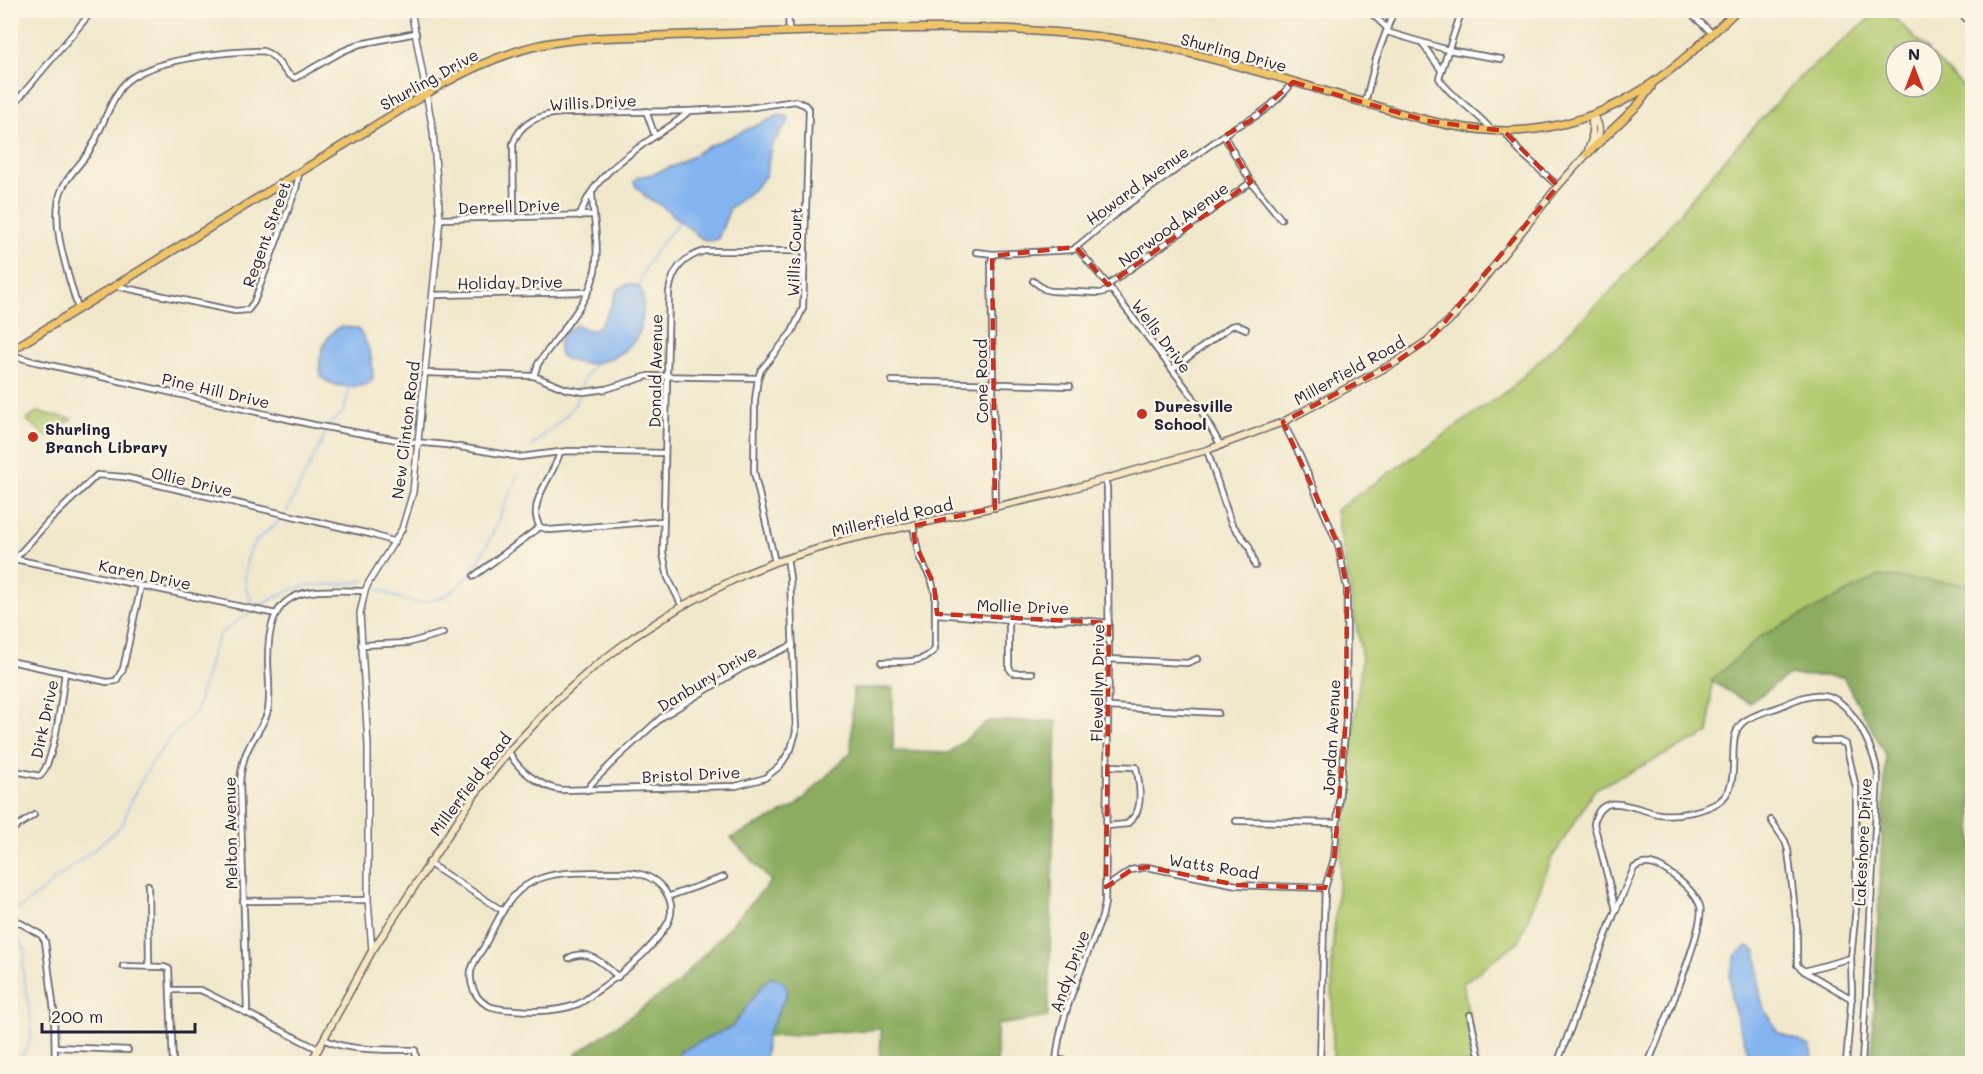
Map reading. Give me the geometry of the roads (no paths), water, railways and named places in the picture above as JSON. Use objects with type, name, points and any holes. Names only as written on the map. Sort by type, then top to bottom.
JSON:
[{"type":"main road","points":[[1592,115],[1626,100],[1655,83],[1737,10]]},
{"type":"main road","name":"Shurling Drive","points":[[11,350],[453,77],[492,60],[538,45],[569,40],[789,32],[1023,30],[1086,35],[1170,48],[1444,125],[1504,131],[1549,127],[1592,115]]},
{"type":"main road","points":[[1587,154],[1638,105],[1655,83]]},
{"type":"main road","name":"Millerfield Road","points":[[310,1064],[372,951],[473,797],[508,751],[558,699],[595,666],[632,638],[682,606],[745,574],[775,562],[846,540],[995,508],[1105,480],[1221,446],[1283,422],[1396,362],[1434,335],[1455,315],[1558,186],[1587,154],[1590,145],[1592,115]]},
{"type":"street","points":[[10,109],[93,10]]},
{"type":"street","name":"New Clinton Road","points":[[372,951],[368,900],[368,745],[360,613],[365,591],[396,542],[411,505],[440,219],[433,131],[411,10]]},
{"type":"street","points":[[788,10],[789,32]]},
{"type":"street","points":[[1368,10],[1387,30],[1448,50],[1501,59]]},
{"type":"street","points":[[1365,103],[1376,59],[1394,10]]},
{"type":"street","points":[[1462,10],[1440,70],[1440,81],[1480,116],[1492,131]]},
{"type":"street","points":[[1687,10],[1712,33]]},
{"type":"street","points":[[1958,10],[1972,25]]},
{"type":"street","points":[[78,309],[58,227],[58,203],[66,182],[90,150],[123,85],[136,74],[165,63],[263,51],[276,57],[290,76],[295,78],[360,44],[416,33]]},
{"type":"street","points":[[1421,42],[1440,70]]},
{"type":"street","name":"Howard Avenue","points":[[1076,247],[1123,208],[1235,127],[1250,121],[1277,99],[1293,82]]},
{"type":"street","name":"Willis Court","points":[[689,111],[748,108],[795,101],[807,107],[810,117],[802,314],[792,332],[765,364],[758,378],[754,423],[754,472],[775,562]]},
{"type":"street","points":[[646,111],[655,136]]},
{"type":"street","name":"Derrell Drive","points":[[580,216],[586,201],[606,173],[689,111]]},
{"type":"street","name":"Willis Drive","points":[[514,218],[513,144],[517,135],[536,118],[555,113],[689,111]]},
{"type":"street","points":[[1504,131],[1519,151],[1558,186]]},
{"type":"street","points":[[1224,136],[1251,182],[1281,219]]},
{"type":"street","name":"Regent Street","points":[[116,286],[235,311],[248,310],[255,302],[296,189],[298,173]]},
{"type":"street","name":"Norwood Avenue","points":[[1109,287],[1251,182]]},
{"type":"street","points":[[534,376],[538,364],[592,282],[596,261],[592,193]]},
{"type":"street","name":"Derrell Drive","points":[[440,219],[593,215]]},
{"type":"street","points":[[976,252],[993,254],[1068,251],[1076,247]]},
{"type":"street","name":"Wells Drive","points":[[1076,247],[1172,369],[1206,417],[1221,446]]},
{"type":"street","name":"Donald Avenue","points":[[682,606],[666,571],[663,553],[666,375],[669,292],[672,276],[683,261],[695,253],[709,250],[805,251]]},
{"type":"street","name":"Cone Road","points":[[993,254],[991,262],[995,508]]},
{"type":"street","points":[[1033,281],[1051,291],[1100,293],[1109,287]]},
{"type":"street","name":"Holiday Drive","points":[[434,295],[587,292]]},
{"type":"street","points":[[1172,369],[1232,326],[1237,325],[1246,329]]},
{"type":"street","name":"Pine Hill Drive","points":[[11,350],[18,357],[32,361],[358,434],[447,445],[506,456],[534,456],[560,452],[665,453]]},
{"type":"street","points":[[426,373],[534,376],[566,389],[588,392],[606,389],[640,377],[666,375],[758,378]]},
{"type":"street","points":[[892,381],[1070,386]]},
{"type":"street","name":"Jordan Avenue","points":[[1283,422],[1329,521],[1344,568],[1347,612],[1346,703],[1337,823],[1334,859],[1325,888],[1320,1064]]},
{"type":"street","points":[[1208,450],[1231,523],[1249,546],[1256,566]]},
{"type":"street","points":[[560,452],[558,463],[537,503],[537,522],[540,527],[550,530],[663,521]]},
{"type":"street","name":"Ollie Drive","points":[[13,558],[97,475],[124,477],[358,531],[396,542]]},
{"type":"street","name":"Flewellyn Drive","points":[[1105,480],[1107,487],[1109,623],[1106,887]]},
{"type":"street","points":[[882,662],[915,661],[931,654],[936,649],[937,614],[934,585],[919,557],[913,526]]},
{"type":"street","points":[[474,576],[540,527]]},
{"type":"street","name":"Karen Drive","points":[[13,558],[276,614]]},
{"type":"street","name":"Bristol Drive","points":[[508,751],[511,758],[518,764],[554,789],[736,786],[759,780],[772,773],[787,758],[796,732],[790,578],[787,558]]},
{"type":"street","points":[[10,661],[107,682],[116,681],[119,678],[141,586]]},
{"type":"street","points":[[276,614],[287,601],[303,592],[315,590],[365,591]]},
{"type":"street","name":"Melton Avenue","points":[[246,1013],[241,771],[244,758],[264,721],[267,710],[269,697],[268,641],[276,614]]},
{"type":"street","name":"Mollie Drive","points":[[937,614],[1009,618],[1036,622],[1070,619],[1109,623]]},
{"type":"street","points":[[1009,618],[1010,668],[1013,673],[1032,673]]},
{"type":"street","points":[[361,645],[408,643],[443,633]]},
{"type":"street","name":"Danbury Drive","points":[[587,790],[592,782],[662,717],[742,668],[793,645]]},
{"type":"street","points":[[1109,659],[1187,663],[1197,659]]},
{"type":"street","name":"Dirk Drive","points":[[10,770],[40,776],[45,769],[53,744],[66,672]]},
{"type":"street","name":"Lakeshore Drive","points":[[1616,910],[1594,824],[1595,817],[1601,808],[1611,803],[1624,804],[1660,814],[1676,814],[1715,803],[1725,797],[1731,787],[1737,732],[1743,722],[1801,698],[1817,695],[1834,699],[1844,706],[1860,727],[1875,758],[1878,774],[1862,1064]]},
{"type":"street","points":[[1109,707],[1218,713]]},
{"type":"street","name":"Lakeshore Drive","points":[[1816,741],[1839,741],[1846,744],[1854,776],[1856,908],[1846,1064]]},
{"type":"street","points":[[1107,826],[1127,824],[1137,813],[1139,794],[1136,767],[1108,766]]},
{"type":"street","points":[[10,831],[34,815]]},
{"type":"street","points":[[1236,820],[1337,823]]},
{"type":"street","points":[[1771,820],[1785,841],[1788,850],[1797,928],[1797,965],[1851,999]]},
{"type":"street","points":[[428,863],[503,911]]},
{"type":"street","points":[[1557,1064],[1634,867],[1639,864],[1649,864],[1660,867],[1688,888],[1701,906],[1702,918],[1692,951],[1648,1064]]},
{"type":"street","name":"Watts Road","points":[[1106,887],[1131,870],[1147,867],[1237,885],[1325,888]]},
{"type":"street","points":[[628,872],[643,875],[661,886],[670,896],[672,905],[668,923],[658,937],[618,977],[580,1003],[562,1009],[532,1012],[495,1009],[487,1006],[474,992],[471,972],[503,911],[514,896],[528,885],[546,876],[628,872]]},
{"type":"street","points":[[670,896],[724,877]]},
{"type":"street","points":[[148,885],[149,966]]},
{"type":"street","name":"Andy Drive","points":[[1056,1061],[1066,1014],[1102,917],[1106,887]]},
{"type":"street","points":[[243,901],[368,900]]},
{"type":"street","points":[[10,917],[40,934],[45,941],[54,1011],[55,1064]]},
{"type":"street","points":[[569,958],[580,954],[594,958],[618,977]]},
{"type":"street","points":[[1804,971],[1851,958]]},
{"type":"street","points":[[123,966],[169,969],[173,1064]]},
{"type":"street","points":[[170,990],[200,990],[318,1049]]},
{"type":"street","points":[[1470,1015],[1481,1064]]},
{"type":"street","points":[[324,1039],[364,1048],[415,1050],[417,1064]]},
{"type":"street","points":[[55,1047],[128,1050]]},
{"type":"street","points":[[1056,1061],[1080,1064]]},
{"type":"street","points":[[1220,1064],[1248,1063]]},
{"type":"water","points":[[780,115],[788,117],[789,120],[771,146],[766,175],[756,187],[730,208],[718,239],[709,241],[701,238],[662,206],[646,197],[636,186],[634,181],[638,177],[679,164],[707,147]]},
{"type":"water","points":[[628,284],[639,286],[643,302],[640,330],[632,344],[613,357],[592,363],[570,361],[560,355],[559,345],[564,334],[576,325],[590,330],[600,325],[618,289]]},
{"type":"water","points":[[340,327],[357,328],[364,339],[370,353],[372,367],[372,381],[367,384],[353,387],[338,385],[321,376],[320,362],[325,342]]},
{"type":"water","points":[[1747,946],[1756,951],[1760,996],[1777,1032],[1810,1046],[1813,1063],[1747,1063],[1748,1052],[1731,999],[1730,975],[1736,955]]},
{"type":"water","points":[[772,977],[783,981],[788,991],[766,1037],[765,1063],[676,1063],[680,1051],[732,1027],[764,983]]},
{"type":"waterway","points":[[639,286],[645,268],[679,222]]},
{"type":"waterway","points":[[581,387],[595,363]]},
{"type":"waterway","points":[[329,425],[344,411],[350,386]]},
{"type":"waterway","points":[[532,446],[566,416],[579,395]]},
{"type":"waterway","points":[[287,511],[326,433]]},
{"type":"waterway","points":[[378,589],[404,600],[428,601],[448,594],[465,580],[478,561],[518,475]]},
{"type":"waterway","points":[[258,607],[247,591],[245,573],[247,560],[257,540],[282,518]]},
{"type":"waterway","points":[[257,607],[300,587],[364,580]]},
{"type":"waterway","points":[[11,913],[23,906],[123,824],[130,802],[150,765],[172,736],[196,712],[212,653],[221,633],[250,612]]},
{"type":"waterway","points":[[10,930],[26,951],[23,965],[31,1019],[28,1045],[22,1056],[10,1063]]},
{"type":"place","name":"Duresville School","points":[[1142,414]]},
{"type":"place","name":"Shurling Branch Library","points":[[33,437]]}]
